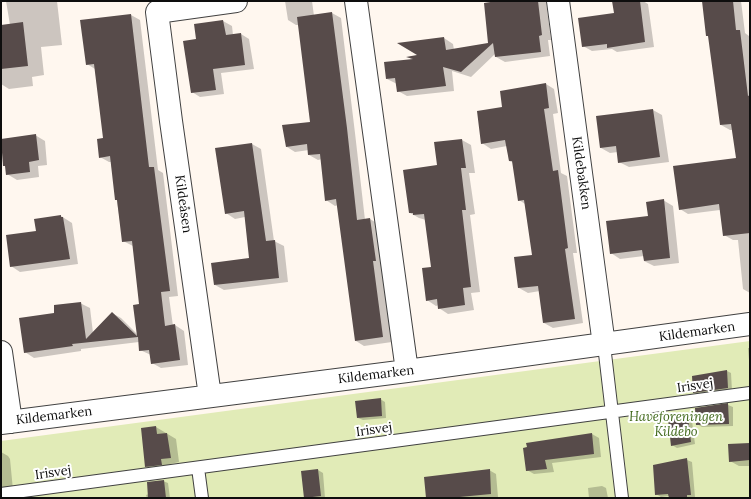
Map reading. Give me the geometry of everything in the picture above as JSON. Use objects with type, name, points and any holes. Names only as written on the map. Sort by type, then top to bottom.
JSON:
[{"type":"street","name":"Kildeåsen","points":[[210,396],[157,12],[236,1]]},
{"type":"street","points":[[356,1],[407,372]]},
{"type":"street","name":"Kildebakken","points":[[558,1],[604,345]]},
{"type":"street","name":"Kildemarken","points":[[6,423],[407,372],[750,324]]},
{"type":"street","points":[[1,352],[6,423]]},
{"type":"lane","points":[[604,345],[622,498]]},
{"type":"lane","name":"Irisvej","points":[[1,494],[750,393]]},
{"type":"lane","points":[[198,468],[202,498]]},
{"type":"green space","name":"Haveforeningen Kildebo","points":[[750,341],[750,498],[1,498],[1,441]]},
{"type":"building","points":[[497,1],[538,1],[542,35],[539,36],[541,52],[495,57],[493,43],[461,72],[443,67],[446,86],[397,92],[395,78],[386,79],[384,62],[413,59],[406,57],[417,55],[397,43],[444,37],[446,50],[488,43],[484,3]]},
{"type":"building","points":[[612,1],[640,1],[645,42],[607,48],[607,44],[582,47],[578,18],[614,13]]},
{"type":"building","points":[[702,1],[733,1],[736,30],[740,30],[748,96],[750,95],[750,233],[723,236],[719,204],[679,210],[673,166],[736,158],[731,124],[720,125]]},
{"type":"building","points":[[332,12],[357,220],[370,218],[376,261],[373,261],[383,337],[355,341],[336,199],[325,201],[320,154],[308,155],[307,144],[286,147],[282,125],[310,122],[297,17]]},
{"type":"building","points":[[131,14],[149,167],[154,167],[170,291],[161,292],[165,326],[175,324],[180,360],[151,364],[149,350],[139,351],[138,337],[72,344],[73,346],[24,353],[19,318],[54,313],[54,305],[81,302],[86,339],[112,312],[137,336],[133,305],[139,304],[132,241],[122,242],[110,156],[99,158],[97,139],[103,138],[94,64],[86,65],[80,20]]},
{"type":"building","points":[[223,20],[226,35],[241,33],[245,65],[213,69],[216,90],[191,93],[183,41],[196,39],[194,24]]},
{"type":"building","points":[[23,22],[28,66],[1,69],[1,25]]},
{"type":"building","points":[[546,83],[549,108],[544,109],[553,171],[558,170],[568,248],[565,249],[575,319],[543,323],[538,286],[518,288],[514,257],[532,255],[524,200],[518,201],[512,161],[509,161],[505,140],[481,144],[477,111],[502,107],[500,91]]},
{"type":"building","points":[[653,109],[660,157],[618,163],[616,146],[600,148],[596,116]]},
{"type":"building","points":[[36,134],[39,160],[29,162],[30,172],[6,175],[5,166],[3,166],[1,139]]},
{"type":"building","points":[[462,139],[466,168],[461,168],[466,210],[462,210],[471,287],[463,288],[465,305],[438,309],[437,299],[426,301],[422,268],[431,267],[424,214],[413,215],[413,213],[409,213],[403,170],[437,165],[434,142]]},
{"type":"building","points":[[252,143],[266,241],[275,240],[279,278],[214,285],[211,263],[249,258],[244,211],[225,214],[215,148]]},
{"type":"building","points":[[664,199],[670,258],[644,261],[642,250],[610,254],[606,221],[648,216],[646,202]]},
{"type":"building","points":[[61,215],[61,217],[63,217],[70,259],[10,267],[6,235],[36,231],[34,219]]},
{"type":"building","points":[[727,370],[728,388],[693,393],[692,376]]},
{"type":"building","points":[[381,398],[382,416],[357,418],[355,401]]},
{"type":"building","points":[[728,403],[729,424],[696,425],[695,408]]},
{"type":"building","points":[[688,417],[691,442],[671,446],[668,419]]},
{"type":"building","points":[[156,426],[157,434],[167,433],[171,458],[161,459],[162,465],[145,467],[141,428]]},
{"type":"building","points":[[592,433],[594,454],[545,460],[547,469],[526,471],[523,448],[527,447],[526,443]]},
{"type":"building","points":[[750,443],[750,460],[729,462],[728,444]]},
{"type":"building","points":[[687,458],[691,495],[687,495],[687,498],[669,498],[668,494],[655,495],[653,465]]},
{"type":"building","points":[[318,469],[321,496],[304,498],[301,471]]},
{"type":"building","points":[[490,469],[491,494],[449,498],[426,498],[424,477]]},
{"type":"building","points":[[164,480],[166,498],[148,498],[147,482]]}]
